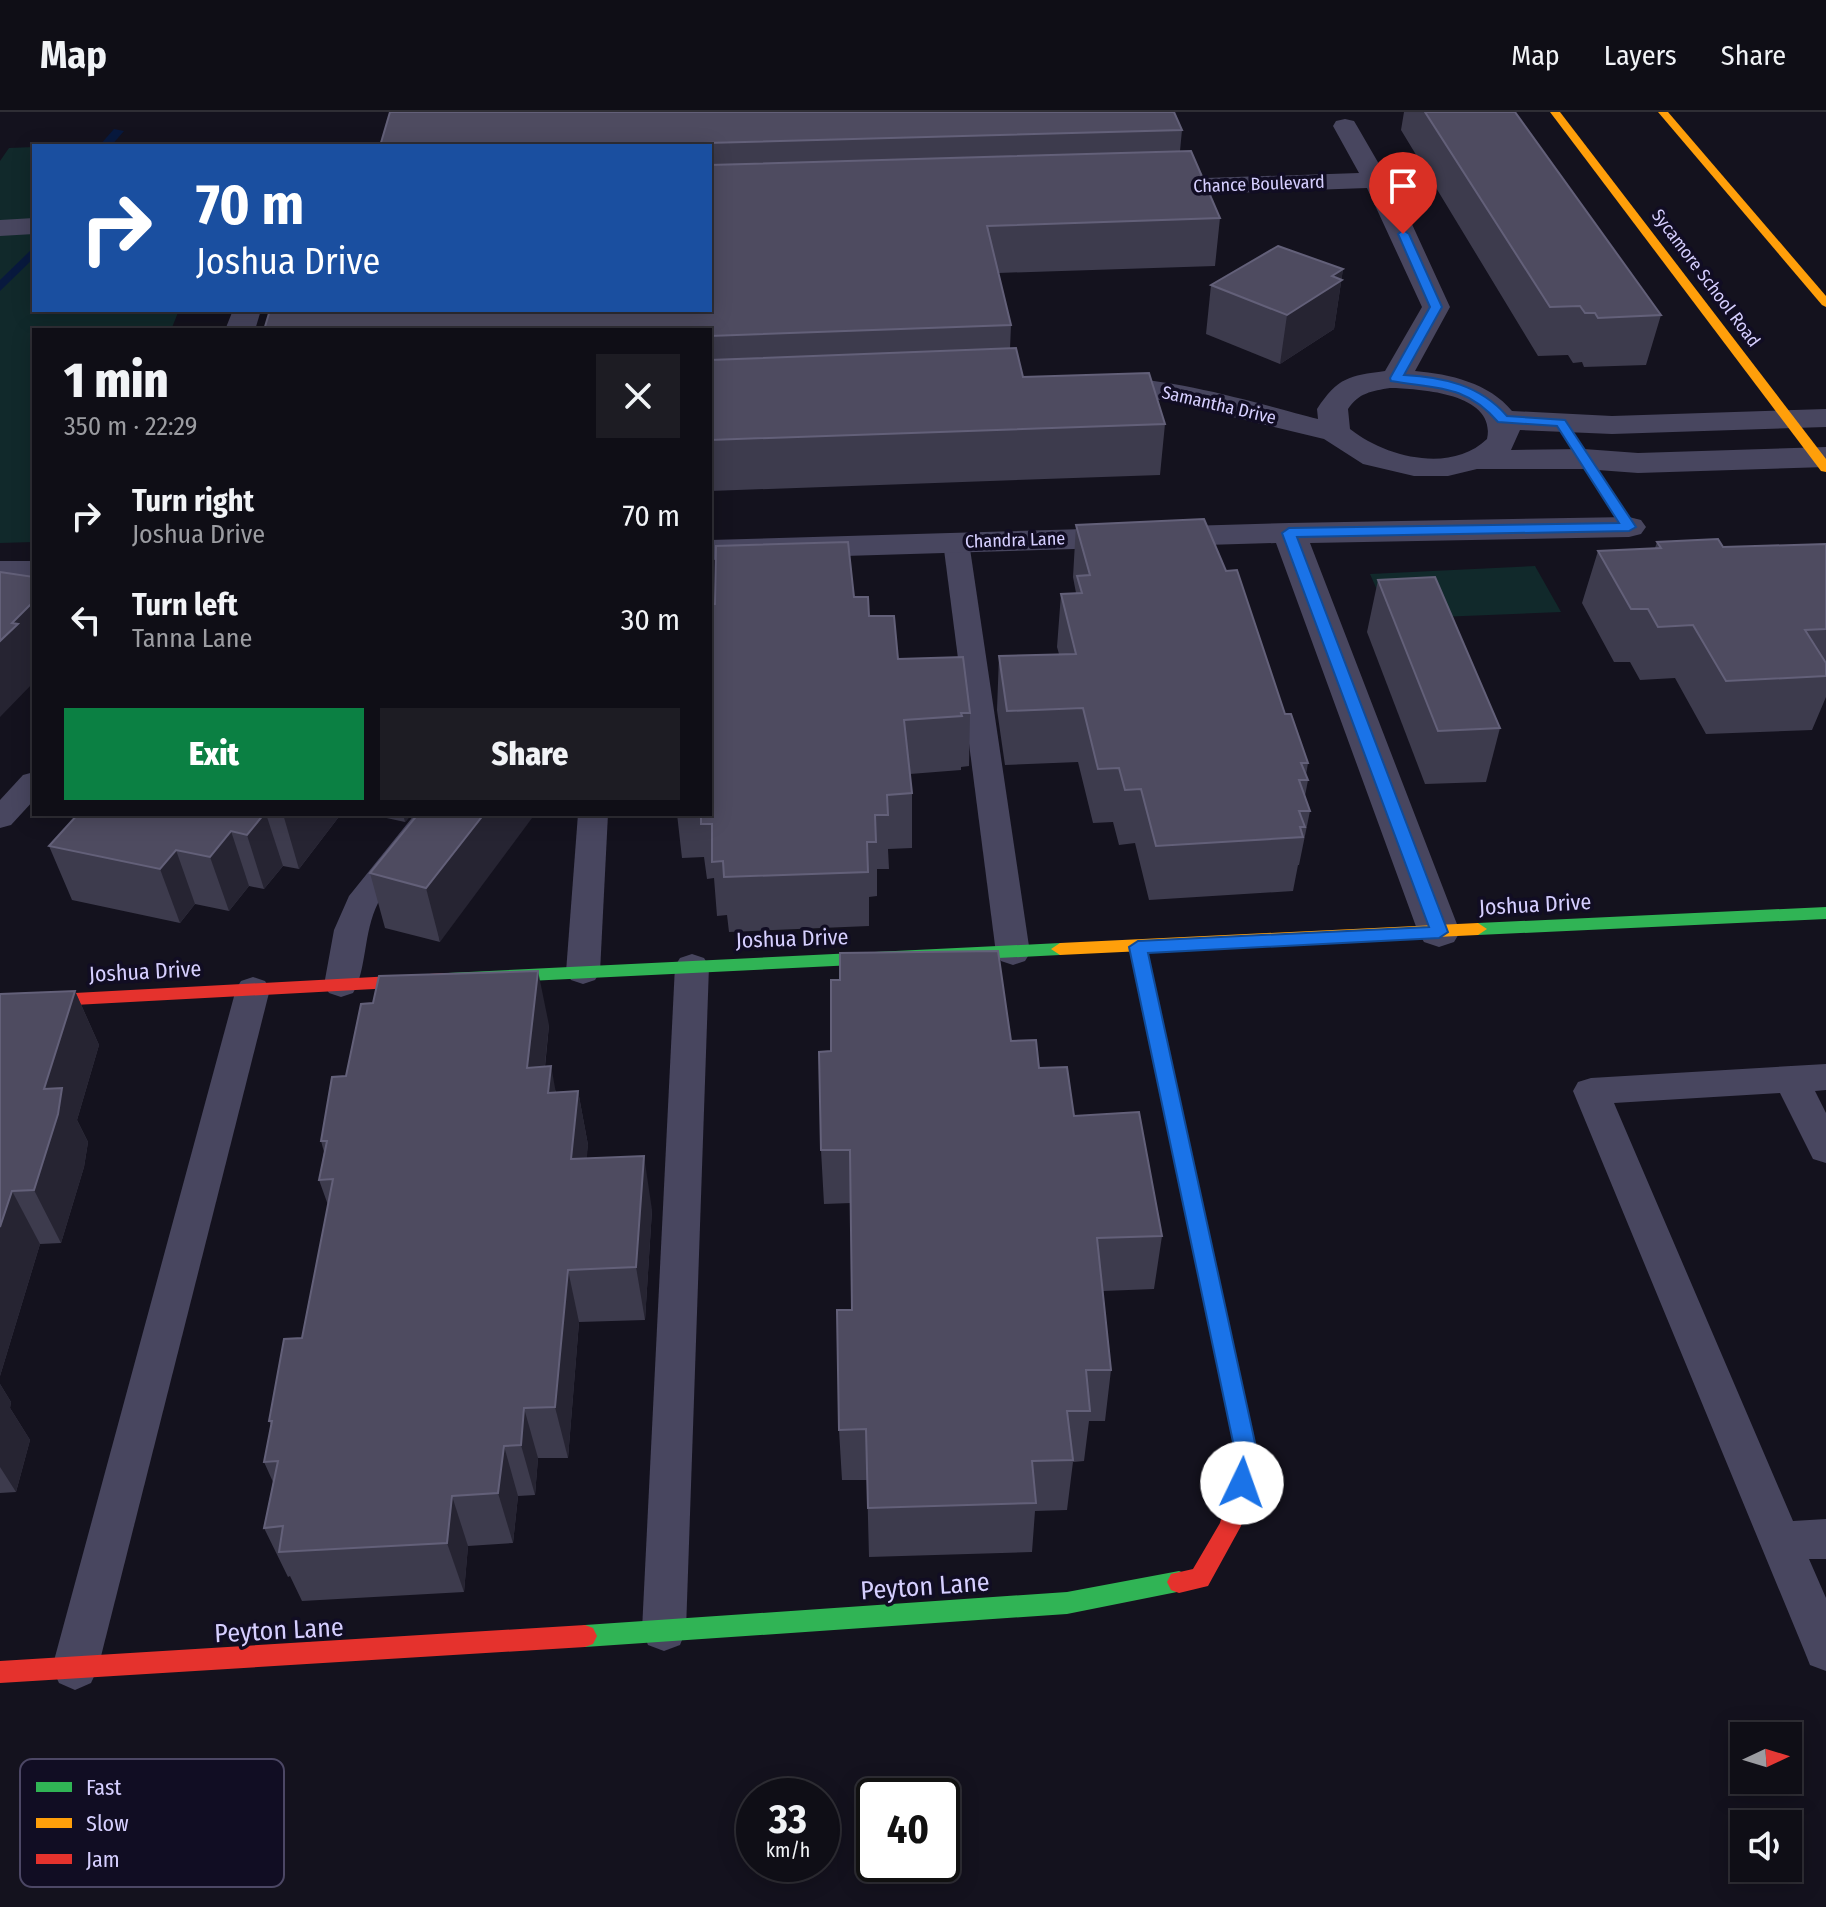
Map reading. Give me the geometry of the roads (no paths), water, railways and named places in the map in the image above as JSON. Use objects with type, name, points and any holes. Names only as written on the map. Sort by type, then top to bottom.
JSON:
[{"type":"street","name":"Sycamore School Road","points":[[1555,112],[1823,461]]},
{"type":"street","points":[[1663,112],[1826,303]]},
{"type":"street","points":[[1345,126],[1392,209],[1436,307],[1396,378]]},
{"type":"street","name":"Chance Boulevard","points":[[1127,188],[1376,180]]},
{"type":"street","points":[[0,228],[32,226]]},
{"type":"street","points":[[1335,432],[1329,416],[1333,402],[1347,389],[1396,378],[1430,380],[1462,389],[1488,403],[1503,420],[1505,435],[1497,449],[1478,460]]},
{"type":"street","name":"Samantha Drive","points":[[1073,387],[1162,391],[1335,432],[1353,447],[1381,460],[1415,467],[1449,466],[1478,460],[1584,459],[1638,463],[1823,461]]},
{"type":"street","points":[[1503,420],[1612,425],[1826,418]]},
{"type":"street","name":"Chandra Lane","points":[[712,550],[1289,533],[1629,527],[1561,423]]},
{"type":"street","points":[[1289,533],[1439,932]]},
{"type":"street","points":[[0,571],[32,571]]},
{"type":"street","name":"Joshua Drive","points":[[0,1003],[692,966],[1826,913]]},
{"type":"street","name":"Peyton Lane","points":[[0,1672],[1067,1603],[1200,1578],[1230,1526],[1248,1461],[1138,947]]},
{"type":"lane","points":[[956,542],[1013,953]]},
{"type":"lane","points":[[0,818],[32,784]]},
{"type":"lane","points":[[341,985],[350,930],[365,896],[430,816]]},
{"type":"lane","points":[[583,972],[593,816]]},
{"type":"lane","points":[[664,1630],[692,966]]},
{"type":"lane","points":[[75,1668],[253,989]]},
{"type":"lane","points":[[1826,1149],[1808,1078],[1591,1091],[1826,1650]]},
{"type":"lane","points":[[1780,1541],[1826,1539]]},
{"type":"waterway","points":[[107,144],[118,131]]},
{"type":"waterway","points":[[0,287],[32,253]]}]
